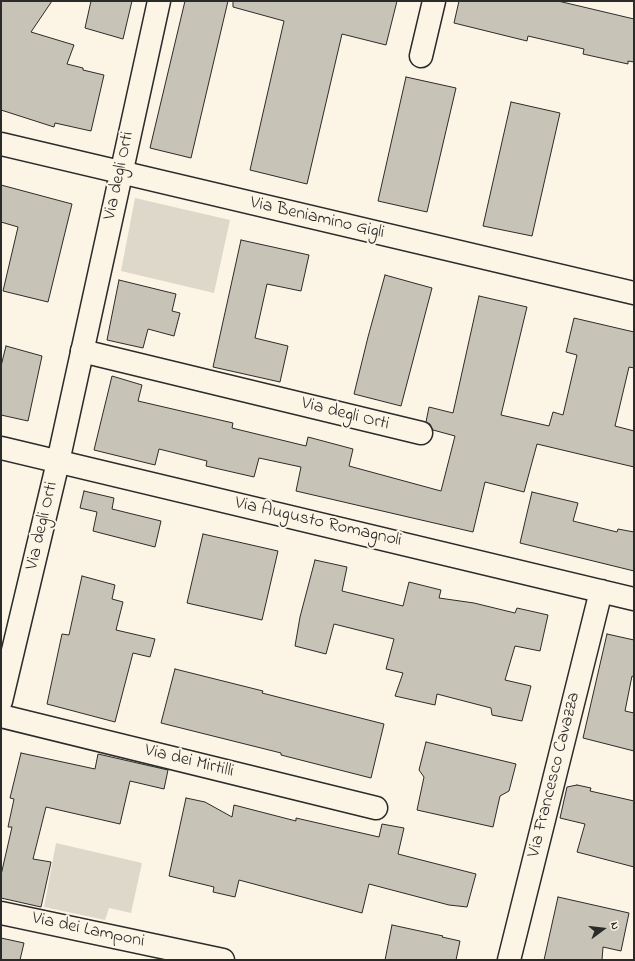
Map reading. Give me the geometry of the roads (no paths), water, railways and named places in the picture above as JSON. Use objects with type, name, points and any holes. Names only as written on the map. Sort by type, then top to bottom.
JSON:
[{"type":"street","name":"Via degli Orti","points":[[1,701],[58,462],[159,1]]},
{"type":"street","points":[[421,56],[434,1]]},
{"type":"street","name":"Via Beniamino Gigli","points":[[1,144],[634,293]]},
{"type":"street","name":"Via degli Orti","points":[[82,351],[421,433]]},
{"type":"street","name":"Via Augusto Romagnoli","points":[[1,448],[634,598]]},
{"type":"street","name":"Via Francesco Cavazza","points":[[509,960],[601,591]]},
{"type":"street","name":"Via dei Mirtilli","points":[[1,716],[376,808]]},
{"type":"street","name":"Via dei Lamponi","points":[[1,913],[223,960]]}]
